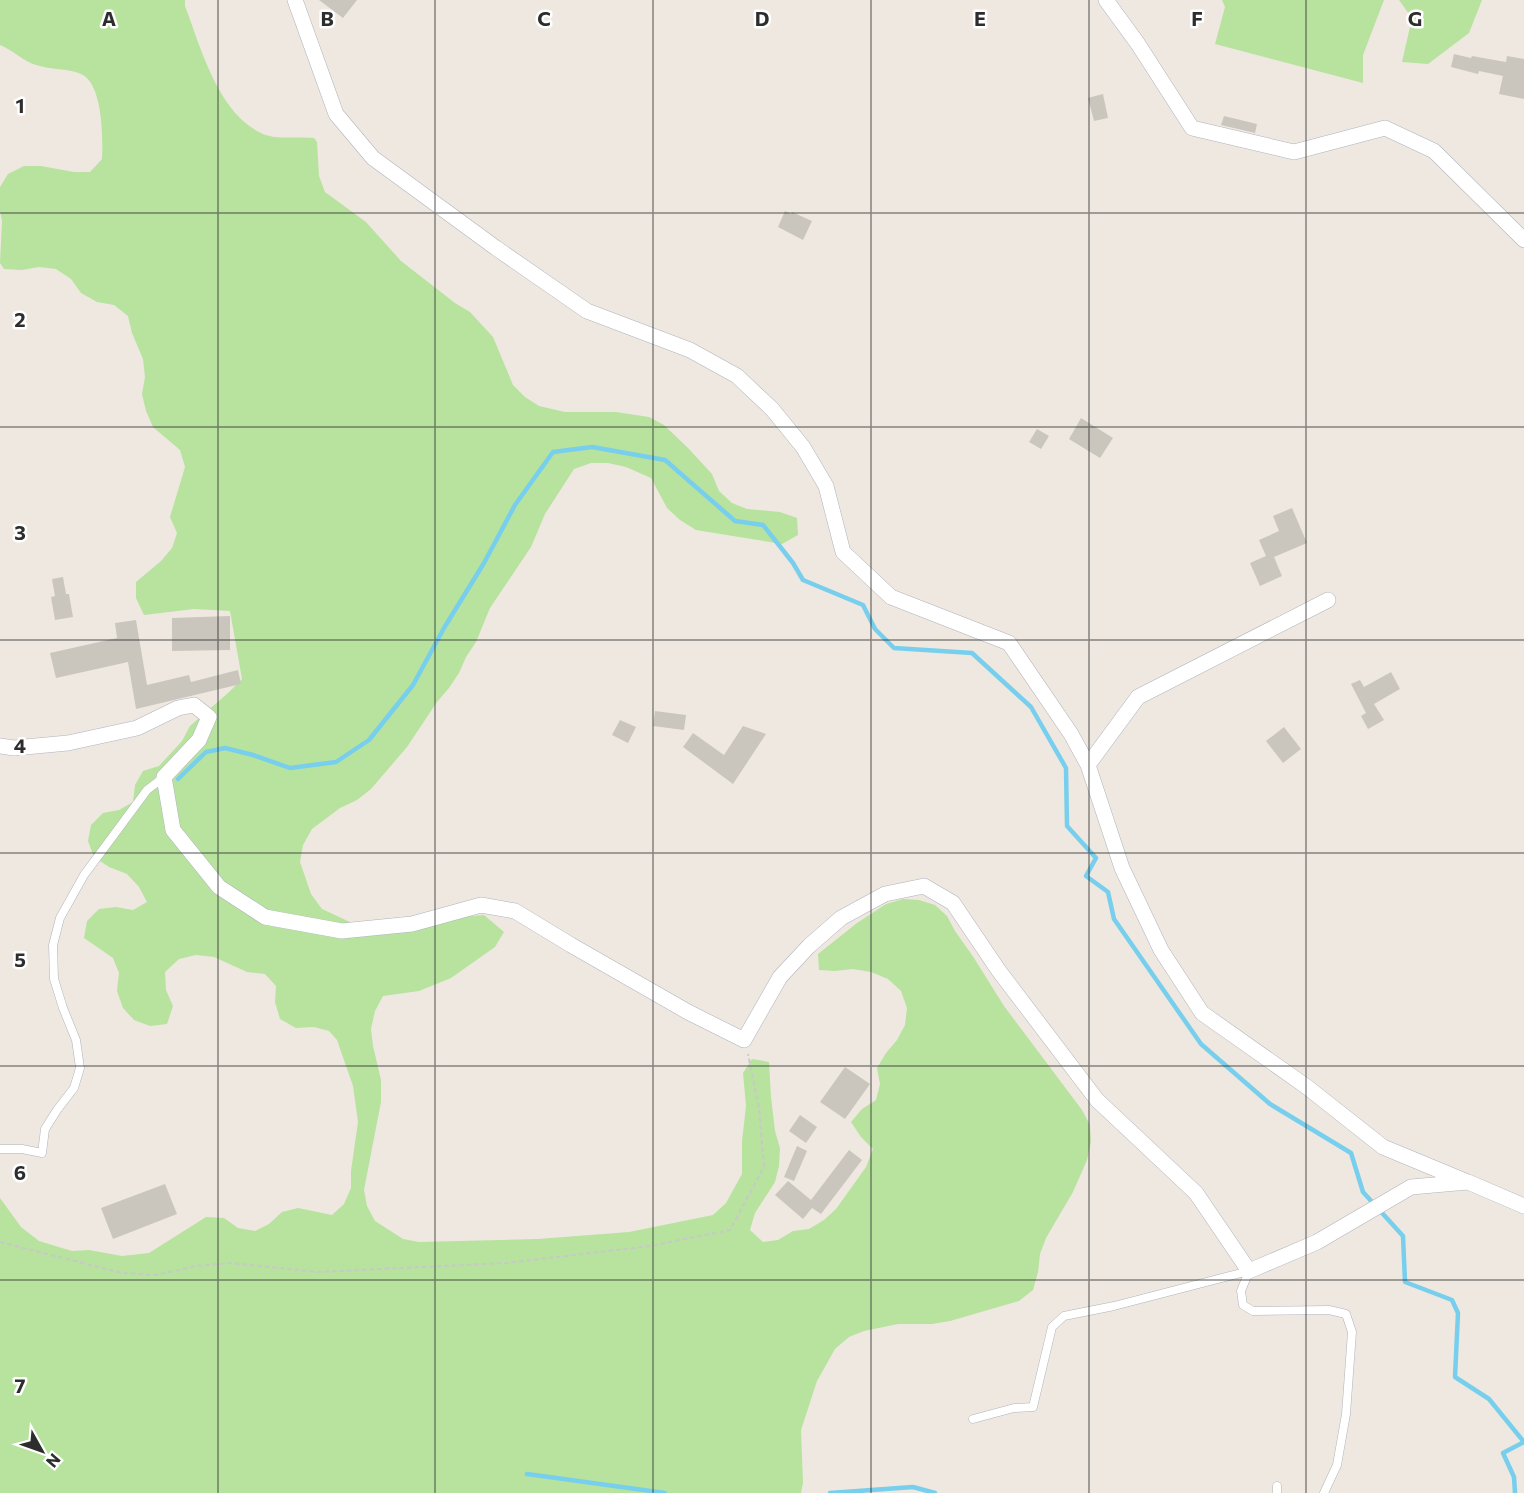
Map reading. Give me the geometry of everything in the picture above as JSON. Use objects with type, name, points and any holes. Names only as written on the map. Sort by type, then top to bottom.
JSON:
[{"type":"street","points":[[295,0],[336,114],[373,158],[587,311],[690,350],[737,376],[772,409],[803,447],[826,486],[843,552],[891,597],[1009,643],[1071,734],[1088,765],[1122,868],[1161,950],[1202,1013],[1307,1087],[1383,1147],[1524,1206]]},
{"type":"street","points":[[1106,0],[1138,44],[1192,128],[1294,152],[1385,128],[1434,151],[1524,240]]},
{"type":"street","points":[[1088,765],[1138,697],[1328,600]]},
{"type":"street","points":[[0,746],[14,748],[68,742],[137,729],[178,708],[194,705],[209,717],[199,740],[164,777],[172,830],[219,887],[265,917],[342,931],[412,924],[481,905],[515,911],[688,1012],[744,1040],[780,977],[817,939],[842,918],[885,894],[924,886],[953,903],[999,971],[1096,1100],[1196,1193],[1249,1272],[1317,1242],[1411,1187],[1468,1182]]},
{"type":"lane","points":[[0,1149],[22,1149],[42,1153],[45,1129],[74,1088],[80,1068],[76,1040],[54,979],[53,945],[60,918],[84,875],[147,790],[164,777]]},
{"type":"lane","points":[[973,1419],[1014,1408],[1033,1407],[1052,1327],[1064,1316],[1114,1306],[1249,1272]]},
{"type":"lane","points":[[1249,1272],[1241,1291],[1243,1305],[1253,1311],[1329,1310],[1346,1314],[1352,1332],[1346,1414],[1337,1465],[1324,1493]]},
{"type":"path","points":[[0,1242],[122,1273],[156,1275],[196,1266],[230,1263],[318,1272],[506,1263],[650,1246],[730,1230],[764,1167],[759,1108],[744,1040]]},
{"type":"green space","points":[[0,0],[185,0],[185,6],[205,60],[223,96],[234,111],[247,124],[263,134],[275,137],[314,138],[317,142],[319,176],[325,192],[366,222],[401,261],[470,312],[493,337],[513,385],[525,397],[539,406],[565,412],[616,412],[649,417],[664,425],[689,449],[712,474],[719,491],[732,503],[747,509],[780,512],[797,518],[798,535],[782,544],[696,530],[667,508],[651,478],[626,467],[608,463],[591,463],[574,469],[545,514],[531,547],[490,608],[476,642],[449,688],[407,747],[371,789],[312,829],[303,845],[300,862],[311,894],[322,909],[352,923],[484,915],[504,932],[495,947],[451,978],[419,991],[383,996],[375,1011],[371,1029],[381,1080],[381,1102],[364,1190],[367,1206],[375,1221],[403,1239],[419,1242],[538,1239],[629,1232],[713,1215],[726,1203],[742,1174],[742,1141],[746,1106],[743,1073],[752,1059],[769,1062],[775,1131],[780,1148],[775,1182],[755,1213],[750,1230],[763,1242],[778,1240],[793,1231],[809,1229],[824,1220],[836,1209],[866,1167],[873,1149],[851,1122],[862,1109],[876,1100],[880,1084],[877,1068],[905,1025],[907,1008],[901,991],[888,979],[871,972],[853,969],[819,970],[818,954],[857,923],[886,904],[903,899],[919,900],[935,905],[947,916],[1004,1006],[1082,1110],[1090,1125],[1091,1142],[1087,1160],[1073,1192],[1046,1238],[1040,1254],[1033,1290],[1019,1301],[950,1321],[932,1324],[898,1324],[864,1331],[849,1337],[835,1349],[817,1381],[801,1430],[803,1483],[801,1493],[0,1493],[0,1198],[21,1227],[39,1241],[72,1251],[89,1250],[122,1256],[149,1253],[206,1217],[224,1218],[238,1228],[255,1231],[269,1224],[282,1212],[298,1208],[332,1215],[344,1204],[351,1188],[358,1122],[353,1086],[337,1040],[329,1031],[314,1027],[296,1028],[280,1019],[275,1002],[276,986],[265,974],[247,972],[214,957],[196,955],[179,959],[165,972],[166,990],[173,1006],[167,1024],[150,1026],[134,1020],[123,1008],[117,991],[119,973],[113,958],[84,938],[87,921],[99,909],[116,907],[133,910],[147,902],[139,887],[127,874],[109,867],[94,857],[88,841],[91,825],[103,813],[119,810],[133,802],[135,785],[143,771],[159,766],[182,741],[190,726],[242,679],[230,611],[194,609],[144,615],[136,598],[136,582],[161,561],[172,548],[177,533],[170,517],[185,467],[180,450],[153,427],[146,411],[142,394],[145,377],[143,359],[132,333],[128,316],[114,305],[97,302],[81,293],[71,279],[56,269],[39,267],[22,270],[4,269],[0,263],[2,221],[0,187],[8,174],[24,166],[90,172],[102,159],[102,126],[98,100],[88,79],[76,72],[31,63],[0,45]]},
{"type":"green space","points":[[1222,0],[1384,0],[1363,55],[1363,83],[1215,44],[1225,7]]},
{"type":"green space","points":[[1399,0],[1482,0],[1469,33],[1428,64],[1402,62],[1412,18]]},
{"type":"building","points":[[319,0],[357,0],[343,18]]},
{"type":"building","points":[[1454,54],[1506,62],[1507,56],[1524,59],[1524,99],[1499,94],[1503,76],[1479,71],[1478,74],[1451,67]]},
{"type":"building","points":[[1103,94],[1108,118],[1094,121],[1088,98]]},
{"type":"building","points":[[1224,116],[1257,124],[1255,133],[1221,125]]},
{"type":"building","points":[[785,211],[812,221],[803,240],[778,227]]},
{"type":"building","points":[[1081,418],[1113,438],[1100,458],[1069,439]]},
{"type":"building","points":[[1037,429],[1049,436],[1041,449],[1029,442]]},
{"type":"building","points":[[1292,508],[1307,543],[1274,557],[1282,576],[1260,586],[1250,563],[1266,556],[1259,540],[1279,531],[1273,516]]},
{"type":"building","points":[[63,577],[73,617],[55,620],[51,597],[55,596],[52,579]]},
{"type":"building","points":[[230,616],[230,650],[172,651],[172,618]]},
{"type":"building","points":[[136,620],[147,685],[189,675],[191,682],[238,670],[241,684],[136,709],[128,662],[56,678],[50,653],[117,638],[115,623]]},
{"type":"building","points":[[1391,672],[1400,689],[1374,704],[1384,720],[1368,729],[1361,716],[1366,713],[1351,684],[1360,680],[1364,687]]},
{"type":"building","points":[[655,711],[686,715],[684,730],[653,726]]},
{"type":"building","points":[[620,720],[636,727],[628,743],[612,735]]},
{"type":"building","points":[[743,726],[766,734],[733,784],[683,747],[693,733],[724,755]]},
{"type":"building","points":[[1284,727],[1301,749],[1283,763],[1266,741]]},
{"type":"building","points":[[845,1067],[870,1084],[845,1119],[820,1102]]},
{"type":"building","points":[[800,1115],[817,1127],[806,1143],[789,1131]]},
{"type":"building","points":[[797,1146],[807,1151],[794,1181],[784,1177]]},
{"type":"building","points":[[849,1150],[862,1160],[821,1214],[812,1208],[803,1219],[775,1195],[788,1181],[811,1200]]},
{"type":"building","points":[[165,1184],[177,1214],[113,1239],[101,1208]]},
{"type":"waterway","points":[[178,779],[206,752],[225,748],[290,768],[336,762],[369,740],[413,685],[515,505],[553,452],[592,447],[665,460],[735,521],[763,525],[793,563],[803,580],[863,605],[875,629],[894,648],[972,653],[1031,707],[1066,768],[1067,826],[1096,858],[1086,876],[1108,892],[1114,919],[1201,1044],[1270,1104],[1351,1153],[1363,1192],[1403,1236],[1405,1282],[1452,1300],[1458,1313],[1455,1377],[1489,1399],[1524,1442],[1503,1453],[1514,1477],[1515,1493]]},
{"type":"waterway","points":[[527,1474],[665,1493]]},
{"type":"waterway","points":[[830,1493],[913,1487],[935,1493]]}]
